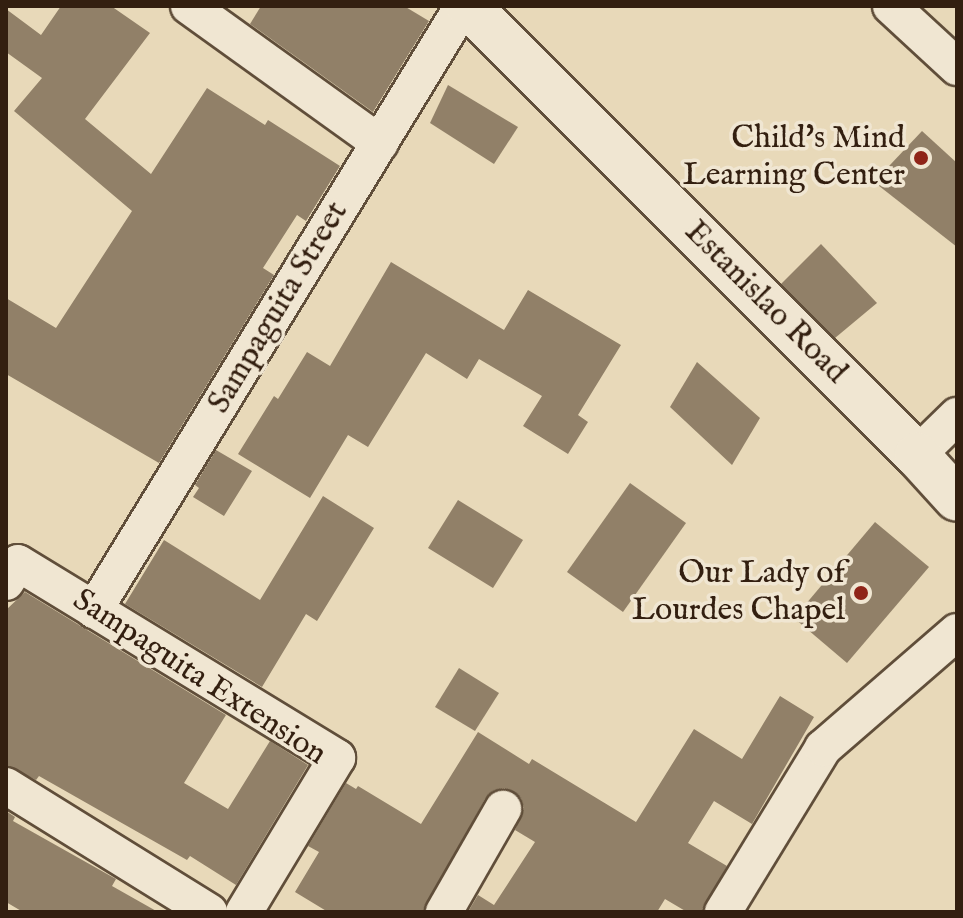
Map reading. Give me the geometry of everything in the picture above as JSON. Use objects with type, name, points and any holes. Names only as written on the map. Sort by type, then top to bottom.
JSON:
[{"type":"street","points":[[189,6],[380,143]]},
{"type":"street","name":"Sampaguita Street","points":[[94,610],[466,6]]},
{"type":"street","name":"Estanislao Road","points":[[466,6],[917,455],[957,499]]},
{"type":"street","points":[[891,6],[957,67]]},
{"type":"street","points":[[917,455],[957,416]]},
{"type":"street","name":"Sampaguita Extension","points":[[6,582],[18,563],[337,758],[244,912]]},
{"type":"street","points":[[723,912],[823,748],[957,632]]},
{"type":"street","points":[[6,786],[209,912]]},
{"type":"street","points":[[444,912],[503,809]]},
{"type":"building","points":[[61,6],[111,6],[150,33],[85,119],[151,174],[207,88],[265,125],[268,120],[340,166],[306,221],[297,215],[263,268],[274,275],[159,463],[6,374],[6,298],[56,328],[132,211],[14,111],[42,78],[6,52],[6,9],[41,35]]},
{"type":"building","points":[[261,6],[404,6],[429,21],[373,112],[250,24]]},
{"type":"building","points":[[448,85],[518,127],[494,164],[430,123]]},
{"type":"building","name":"Child's Mind Learning Center","points":[[922,131],[957,163],[957,247],[874,182]]},
{"type":"building","points":[[821,244],[877,303],[835,338],[781,284]]},
{"type":"building","points":[[391,262],[504,330],[528,290],[621,345],[578,415],[588,422],[568,454],[523,426],[542,396],[479,359],[467,379],[426,353],[368,447],[348,435],[310,498],[238,454],[274,396],[278,399],[307,352],[330,366]]},
{"type":"building","points":[[697,362],[760,418],[732,465],[670,407]]},
{"type":"building","points":[[216,450],[252,471],[224,516],[193,497],[199,488],[195,485]]},
{"type":"building","points":[[630,483],[686,523],[623,612],[567,572]]},
{"type":"building","points":[[323,496],[374,528],[317,621],[306,614],[262,687],[125,604],[164,540],[260,600]]},
{"type":"building","points":[[458,500],[523,540],[493,588],[428,548]]},
{"type":"building","name":"Our Lady of Lourdes Chapel","points":[[875,522],[929,567],[847,663],[794,618]]},
{"type":"building","points":[[25,592],[226,715],[184,783],[228,809],[270,741],[308,765],[236,885],[190,856],[187,860],[39,776],[36,780],[6,765],[6,610]]},
{"type":"building","points":[[459,668],[499,693],[475,731],[435,707]]},
{"type":"building","points":[[780,696],[814,717],[752,824],[714,801],[688,843],[727,866],[702,912],[687,912],[665,899],[657,912],[468,912],[478,895],[494,905],[535,842],[515,830],[524,808],[521,798],[504,788],[493,791],[485,799],[423,912],[328,912],[295,892],[319,852],[308,846],[346,783],[356,789],[358,786],[421,824],[478,732],[529,764],[532,759],[636,822],[694,729],[742,759]]},
{"type":"building","points":[[6,811],[15,817],[13,821],[116,879],[112,886],[158,912],[23,912],[6,902]]},
{"type":"place","name":"Child's Mind Learning Center","points":[[921,158]]},
{"type":"place","name":"Our Lady of Lourdes Chapel","points":[[861,593]]}]
